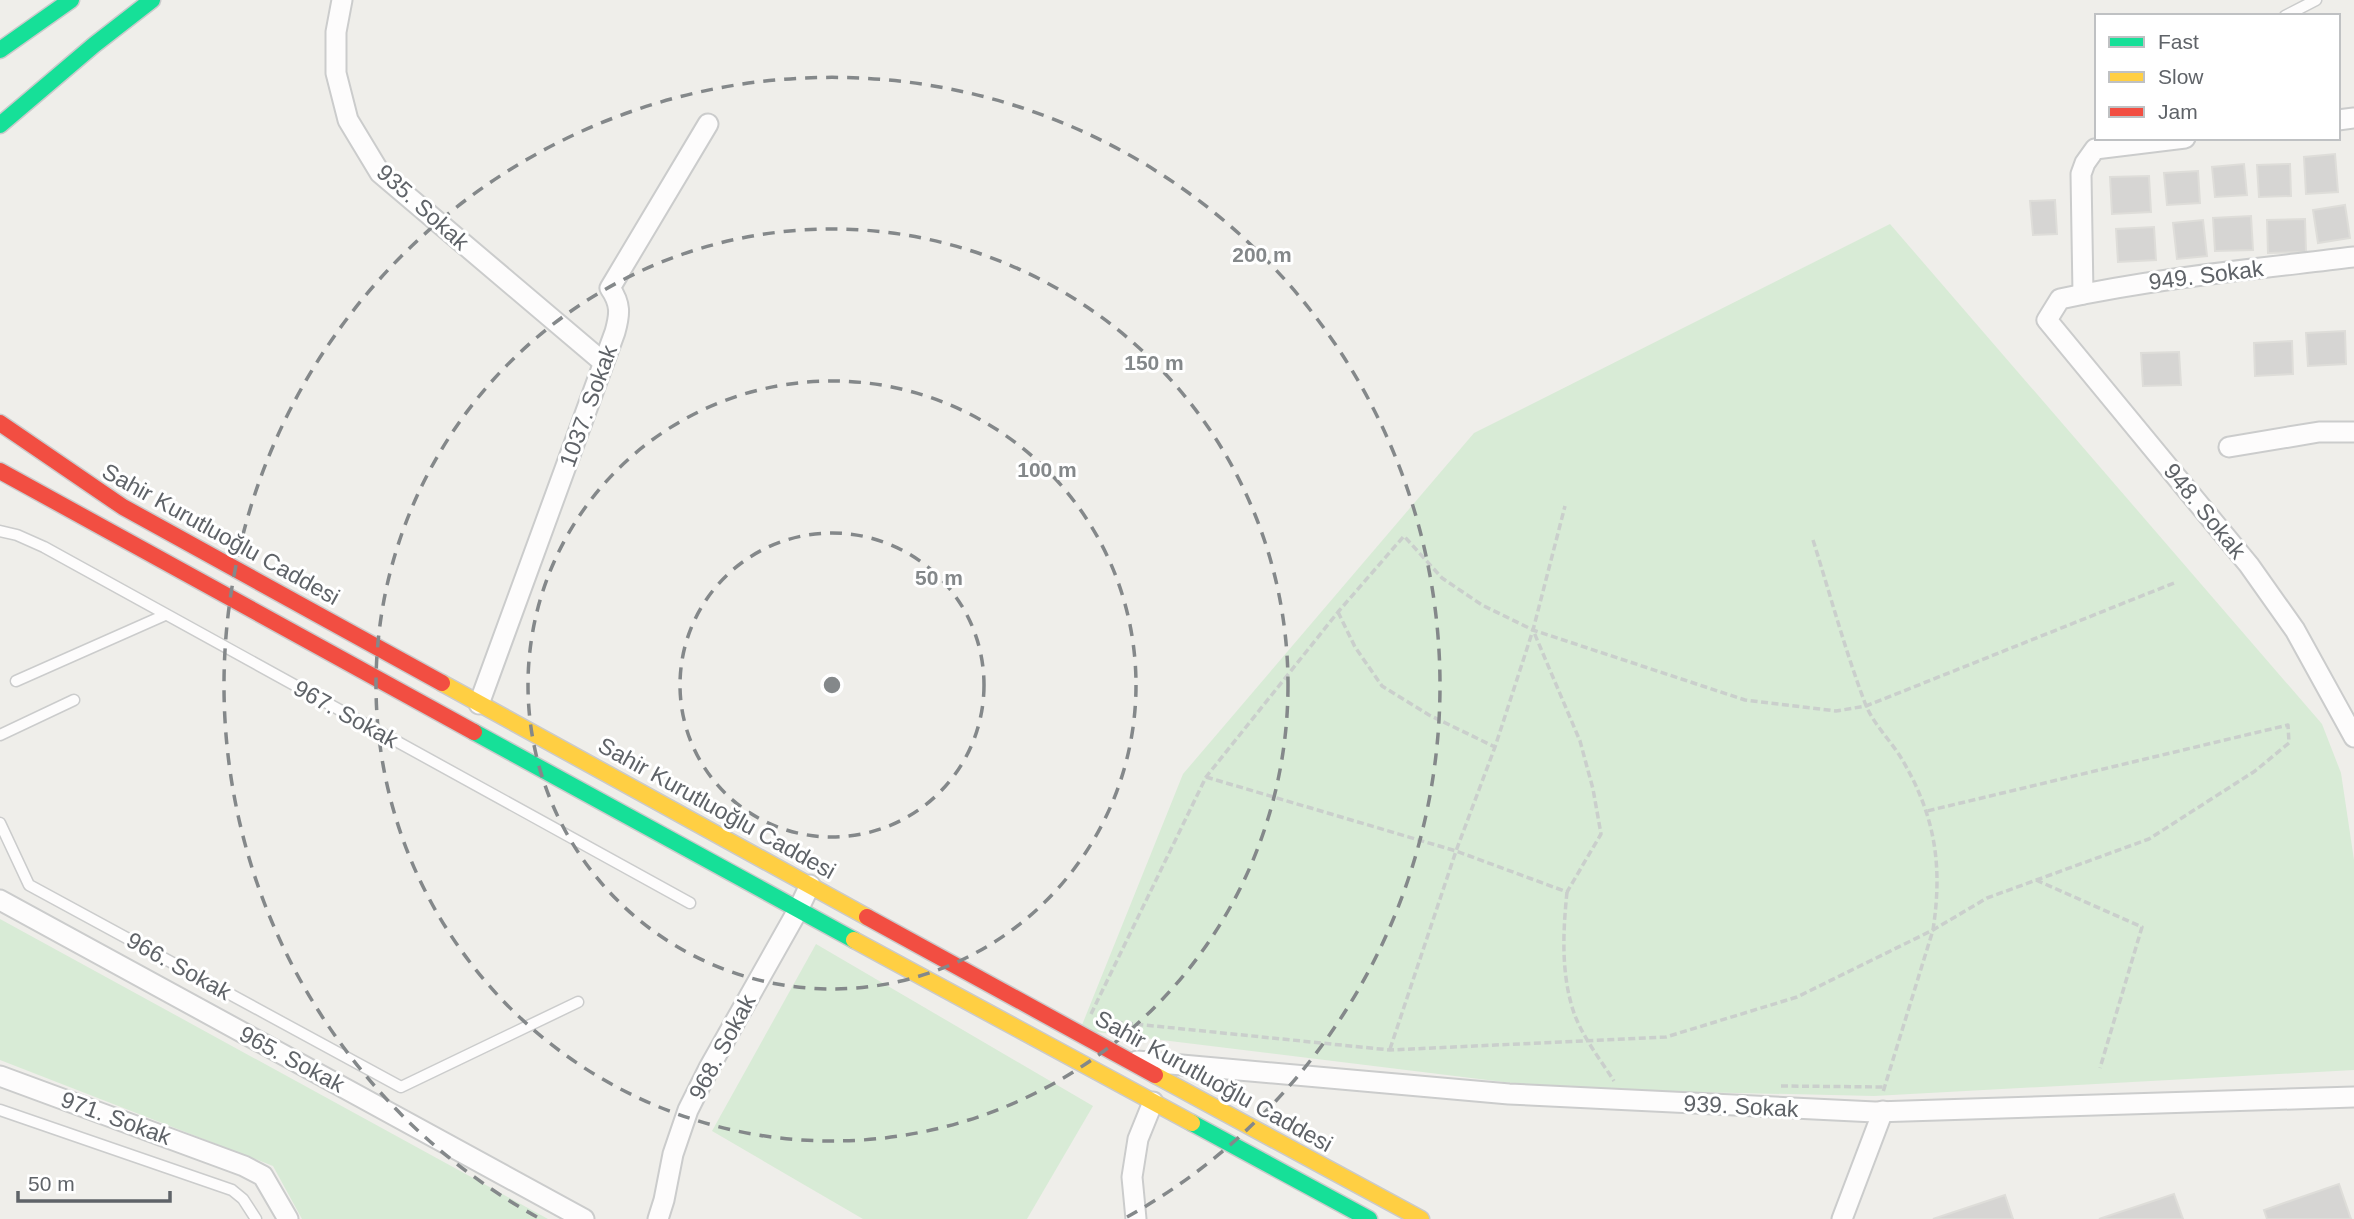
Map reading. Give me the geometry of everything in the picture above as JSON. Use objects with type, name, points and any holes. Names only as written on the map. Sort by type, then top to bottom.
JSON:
[{"type":"street","points":[[0,50],[71,0]]},
{"type":"street","points":[[0,125],[152,0]]},
{"type":"street","name":"935. Sokak","points":[[342,0],[337,33],[336,72],[348,120],[380,173],[603,362]]},
{"type":"street","name":"1037. Sokak","points":[[480,704],[620,315],[619,301],[610,288],[708,124]]},
{"type":"street","points":[[2083,294],[2081,174],[2095,149],[2157,140]]},
{"type":"street","name":"949. Sokak","points":[[2060,299],[2136,283],[2354,257]]},
{"type":"street","name":"948. Sokak","points":[[2060,299],[2048,320],[2249,565],[2295,630],[2354,737]]},
{"type":"street","name":"Sahir Kurutluoğlu Caddesi","points":[[0,423],[123,507],[1421,1219]]},
{"type":"street","points":[[2229,447],[2319,432],[2354,432]]},
{"type":"street","name":"Sahir Kurutluoğlu Caddesi","points":[[4,480],[1369,1219]]},
{"type":"street","name":"968. Sokak","points":[[658,1219],[673,1154],[688,1110],[799,910],[810,885]]},
{"type":"street","name":"965. Sokak","points":[[0,900],[584,1219]]},
{"type":"street","name":"939. Sokak","points":[[1129,1061],[1509,1094],[1879,1111],[2354,1097]]},
{"type":"street","name":"971. Sokak","points":[[0,1076],[244,1166],[263,1176],[288,1219]]},
{"type":"street","points":[[1136,1219],[1132,1177],[1138,1139],[1153,1102]]},
{"type":"street","points":[[1842,1219],[1879,1111]]},
{"type":"lane","points":[[2289,14],[2316,0]]},
{"type":"lane","name":"967. Sokak","points":[[0,531],[44,547],[690,903]]},
{"type":"lane","points":[[16,681],[165,615]]},
{"type":"lane","points":[[0,735],[74,700]]},
{"type":"lane","name":"966. Sokak","points":[[0,823],[29,885],[401,1087],[578,1002]]},
{"type":"lane","points":[[0,1110],[232,1190],[243,1199],[256,1219]]},
{"type":"path","points":[[1390,1050],[1533,630],[1565,506]]},
{"type":"path","points":[[1089,1019],[1206,777],[1338,612],[1404,536],[1442,578],[1482,605],[1533,630],[1745,700],[1836,711],[1866,706],[2174,583]]},
{"type":"path","points":[[1813,540],[1866,706],[1900,757],[1927,811],[1937,857],[1937,903],[1933,930],[1879,1111]]},
{"type":"path","points":[[1338,612],[1355,647],[1382,686],[1429,715],[1495,747]]},
{"type":"path","points":[[1533,630],[1580,741],[1593,789],[1601,834],[1567,892],[1563,929],[1566,972],[1573,1012],[1615,1083]]},
{"type":"path","points":[[1102,1020],[1390,1050],[1666,1037],[1797,998],[1933,930],[1987,898],[2150,839],[2255,771],[2289,743],[2288,725],[1927,811]]},
{"type":"path","points":[[1206,777],[1456,851],[1567,892]]},
{"type":"path","points":[[2036,880],[2142,927],[2101,1068]]},
{"type":"path","points":[[1777,1086],[1885,1087]]},
{"type":"green space","points":[[1890,224],[2322,724],[2341,773],[2354,860],[2354,1070],[1874,1096],[1560,1089],[1080,1030],[1183,774],[1474,433]]},
{"type":"green space","points":[[0,919],[548,1219],[302,1219],[273,1166],[0,1060]]},
{"type":"green space","points":[[816,944],[1093,1106],[1027,1219],[863,1219],[712,1131]]},
{"type":"building","points":[[2335,154],[2338,192],[2306,194],[2304,157]]},
{"type":"building","points":[[2244,164],[2247,195],[2215,197],[2212,167]]},
{"type":"building","points":[[2290,164],[2291,196],[2259,197],[2257,165]]},
{"type":"building","points":[[2198,171],[2200,203],[2167,205],[2164,173]]},
{"type":"building","points":[[2149,176],[2151,212],[2112,214],[2110,177]]},
{"type":"building","points":[[2055,200],[2057,234],[2033,235],[2030,201]]},
{"type":"building","points":[[2345,205],[2350,238],[2318,243],[2313,210]]},
{"type":"building","points":[[2251,216],[2253,250],[2215,251],[2213,218]]},
{"type":"building","points":[[2305,219],[2306,252],[2268,253],[2267,220]]},
{"type":"building","points":[[2203,220],[2207,256],[2177,259],[2173,223]]},
{"type":"building","points":[[2154,227],[2156,260],[2118,262],[2116,229]]},
{"type":"building","points":[[2345,331],[2346,364],[2308,366],[2306,333]]},
{"type":"building","points":[[2292,341],[2293,374],[2255,376],[2254,343]]},
{"type":"building","points":[[2179,352],[2181,385],[2143,386],[2141,353]]},
{"type":"building","points":[[2339,1184],[2351,1219],[2267,1219],[2264,1210]]},
{"type":"building","points":[[2174,1194],[2183,1219],[2099,1219]]},
{"type":"building","points":[[2005,1195],[2013,1219],[1933,1219]]},
{"type":"traffic: fast","points":[[0,50],[71,0]]},
{"type":"traffic: fast","points":[[0,125],[152,0]]},
{"type":"traffic: fast","points":[[474,732],[854,940]]},
{"type":"traffic: fast","points":[[1192,1123],[1369,1219]]},
{"type":"traffic: slow","points":[[442,683],[867,917]]},
{"type":"traffic: slow","points":[[854,940],[1192,1123]]},
{"type":"traffic: slow","points":[[1155,1075],[1421,1219]]},
{"type":"traffic: jam","points":[[0,423],[123,507],[442,683]]},
{"type":"traffic: jam","points":[[0,471],[474,732]]},
{"type":"traffic: jam","points":[[867,917],[1155,1075]]}]
